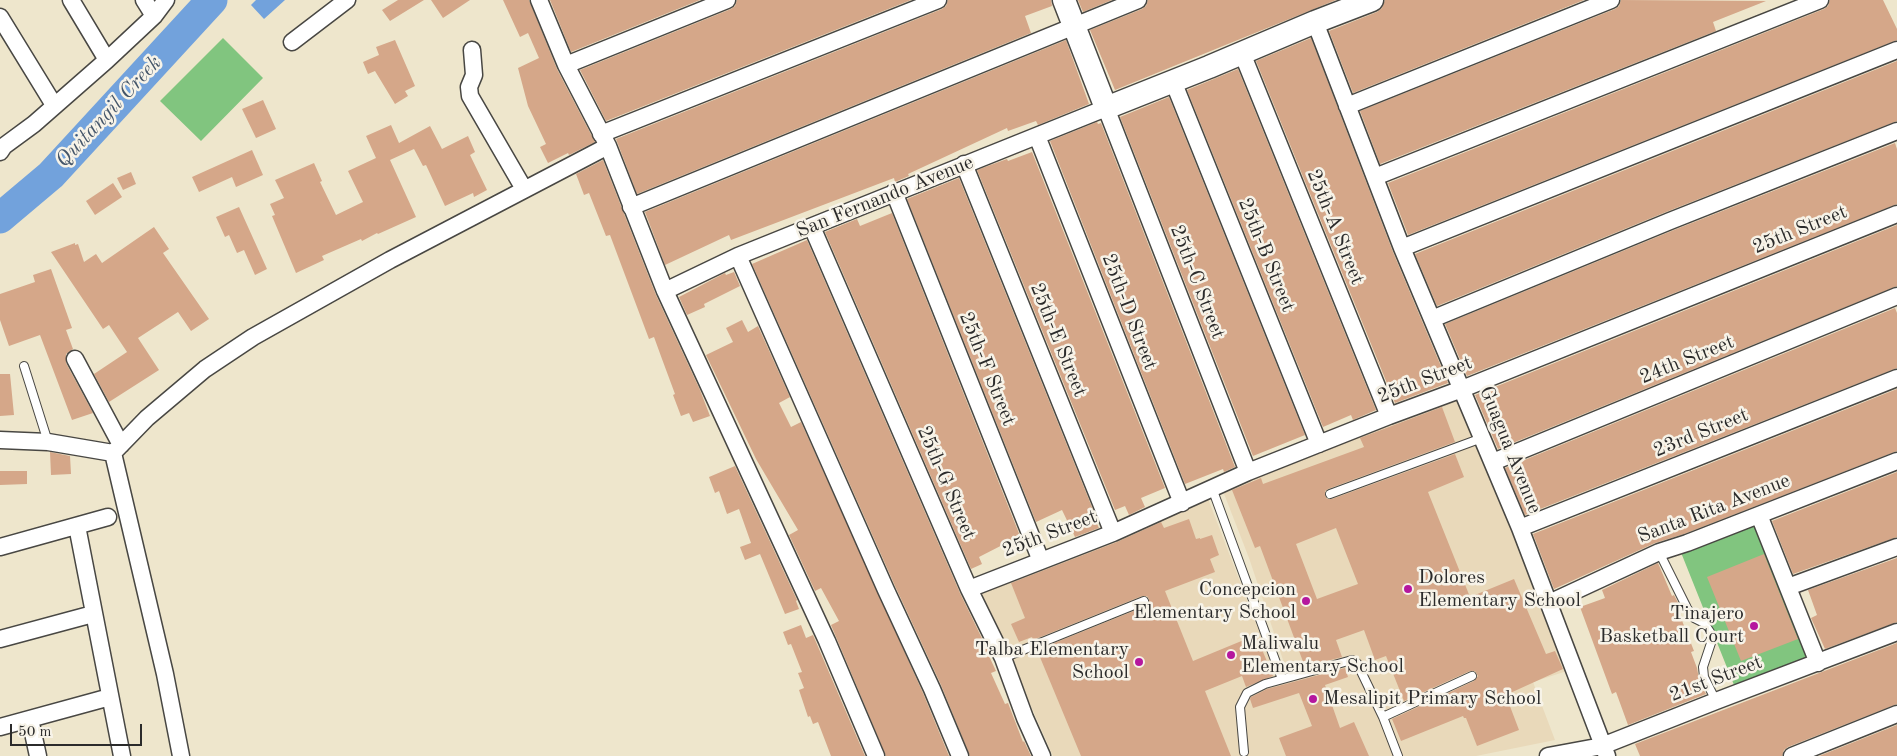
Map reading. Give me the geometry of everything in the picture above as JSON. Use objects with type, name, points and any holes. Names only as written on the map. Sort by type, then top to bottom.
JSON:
[{"type":"main road","points":[[1064,0],[1106,108]]},
{"type":"main road","name":"San Fernando Avenue","points":[[1106,108],[1372,0]]},
{"type":"street","points":[[71,0],[107,60]]},
{"type":"street","points":[[144,0],[154,16]]},
{"type":"street","points":[[1,146],[34,124],[107,60],[154,16],[166,0]]},
{"type":"street","points":[[292,42],[347,0]]},
{"type":"street","points":[[539,0],[566,66],[604,140],[665,290],[827,641],[876,756]]},
{"type":"street","points":[[566,66],[727,0]]},
{"type":"street","points":[[117,449],[147,418],[205,369],[253,337],[390,260],[524,189],[604,140],[938,0]]},
{"type":"street","points":[[631,208],[1138,0]]},
{"type":"street","points":[[1346,106],[1611,0]]},
{"type":"street","points":[[1375,177],[1820,0]]},
{"type":"street","points":[[0,17],[54,105]]},
{"type":"street","name":"Guagua Avenue","points":[[1315,22],[1402,248],[1520,528],[1604,751]]},
{"type":"street","points":[[472,50],[474,74],[469,87],[470,96],[524,189]]},
{"type":"street","points":[[1402,248],[1897,50]]},
{"type":"street","name":"25th-A Street","points":[[1242,53],[1389,416]]},
{"type":"street","name":"25th-B Street","points":[[1173,82],[1319,444]]},
{"type":"street","name":"San Fernando Avenue","points":[[665,290],[738,256],[1106,108]]},
{"type":"street","name":"25th-C Street","points":[[1106,108],[1248,472]]},
{"type":"street","points":[[1432,319],[1670,221],[1897,131]]},
{"type":"street","name":"25th-D Street","points":[[1037,136],[1182,503]]},
{"type":"street","name":"25th-E Street","points":[[964,164],[1113,533]]},
{"type":"street","name":"25th-F Street","points":[[894,192],[1041,560]]},
{"type":"street","name":"25th Street","points":[[969,589],[1113,533],[1248,472],[1462,389],[1897,214]]},
{"type":"street","name":"25th-G Street","points":[[812,226],[969,589],[1003,658],[1025,718],[1042,756]]},
{"type":"street","points":[[738,256],[886,590],[932,689],[960,756]]},
{"type":"street","name":"24th Street","points":[[1493,462],[1897,296]]},
{"type":"street","points":[[75,359],[117,449],[181,756]]},
{"type":"street","name":"23rd Street","points":[[1520,528],[1897,378]]},
{"type":"street","points":[[0,440],[48,442],[117,449]]},
{"type":"street","name":"Santa Rita Avenue","points":[[1549,602],[1659,552],[1760,515],[1897,461]]},
{"type":"street","points":[[1760,515],[1818,663]]},
{"type":"street","points":[[0,547],[108,517]]},
{"type":"street","points":[[77,526],[122,756]]},
{"type":"street","points":[[1788,587],[1897,548]]},
{"type":"street","points":[[0,639],[93,614]]},
{"type":"street","name":"21st Street","points":[[1548,756],[1604,751],[1716,701],[1897,632]]},
{"type":"street","points":[[0,727],[110,697]]},
{"type":"street","points":[[1792,756],[1897,714]]},
{"type":"street","points":[[30,719],[38,756]]},
{"type":"lane","points":[[24,366],[48,442]]},
{"type":"lane","points":[[1330,494],[1482,438]]},
{"type":"lane","points":[[1212,488],[1282,679]]},
{"type":"lane","points":[[1659,552],[1687,608],[1694,618],[1704,623],[1710,632],[1711,643],[1703,662],[1703,667],[1704,678],[1716,701]]},
{"type":"lane","points":[[1003,658],[1144,601]]},
{"type":"lane","points":[[1244,752],[1240,707],[1247,693],[1265,684],[1352,660],[1358,663],[1383,717],[1398,756]]},
{"type":"lane","points":[[1383,717],[1472,676]]},
{"type":"shaded area","points":[[1456,394],[1570,670],[1533,682],[1555,740],[1476,756],[1053,756],[979,588],[1207,496],[1275,673],[1286,669],[1249,558],[1221,486]]},
{"type":"green space","points":[[223,38],[263,78],[201,141],[160,101]]},
{"type":"green space","name":"Tinajero Basketball Court","points":[[1755,520],[1811,660],[1736,690],[1680,550]]},
{"type":"water","points":[[256,0],[285,0],[264,19],[251,5]]},
{"type":"building","points":[[398,0],[424,0],[390,21],[382,10]]},
{"type":"building","points":[[431,0],[470,0],[443,18]]},
{"type":"building","points":[[503,0],[529,0],[557,69],[595,142],[548,163],[540,147],[546,144],[528,106],[518,68],[539,58],[528,33],[520,37]]},
{"type":"building","points":[[550,0],[700,0],[571,52]]},
{"type":"building","points":[[737,0],[911,0],[606,121],[580,70],[731,9],[735,6]]},
{"type":"building","points":[[948,0],[1051,0],[1052,6],[1025,16],[1031,33],[637,194],[616,139],[942,9],[946,6]]},
{"type":"building","points":[[1078,0],[1112,0],[1083,12]]},
{"type":"building","points":[[1148,0],[1336,0],[1115,90],[1090,30],[1142,9],[1146,6]]},
{"type":"building","points":[[1385,0],[1584,0],[1353,93],[1329,31],[1377,12],[1382,8]]},
{"type":"building","points":[[1621,0],[1766,1],[1713,22],[1716,31],[1380,164],[1360,111],[1615,9],[1619,6]]},
{"type":"building","points":[[1830,0],[1883,0],[1897,29],[1897,40],[1408,235],[1388,183],[1824,9],[1828,6]]},
{"type":"building","points":[[1311,38],[1393,252],[1448,383],[1395,403],[1256,61]]},
{"type":"building","points":[[395,40],[415,86],[405,91],[408,96],[395,104],[375,71],[368,74],[363,62],[379,55],[376,47]]},
{"type":"building","points":[[1066,40],[1089,104],[1038,125],[1036,121],[1008,131],[1007,128],[908,174],[909,176],[895,182],[894,178],[731,240],[729,235],[665,265],[645,212]]},
{"type":"building","points":[[1897,61],[1897,121],[1666,212],[1437,306],[1415,254]]},
{"type":"building","points":[[1238,69],[1376,410],[1353,420],[1351,415],[1323,427],[1187,90]]},
{"type":"building","points":[[1169,97],[1305,435],[1253,456],[1120,117]]},
{"type":"building","points":[[263,100],[276,129],[256,138],[242,109]]},
{"type":"building","points":[[1097,122],[1098,124],[1101,123],[1235,467],[1224,472],[1223,469],[1185,484],[1050,141]]},
{"type":"building","points":[[391,125],[399,143],[430,126],[442,149],[468,136],[475,152],[470,155],[487,190],[474,197],[473,193],[445,206],[426,165],[423,166],[414,149],[390,160],[416,217],[322,256],[324,260],[296,273],[272,216],[275,215],[270,204],[284,198],[275,180],[314,163],[322,181],[320,182],[336,215],[363,202],[348,171],[376,158],[366,136]]},
{"type":"building","points":[[1895,143],[1897,149],[1897,204],[1467,376],[1445,324],[1674,230]]},
{"type":"building","points":[[252,150],[263,175],[236,187],[232,177],[199,192],[192,177]]},
{"type":"building","points":[[1032,152],[1165,488],[1141,498],[1145,507],[1129,515],[1125,506],[1115,510],[977,170]]},
{"type":"building","points":[[603,160],[656,295],[710,416],[693,422],[689,413],[681,416],[654,337],[649,339],[610,235],[606,236],[589,193],[584,195],[576,174]]},
{"type":"building","points":[[131,172],[136,184],[123,190],[117,178]]},
{"type":"building","points":[[959,178],[1096,517],[1094,518],[1099,528],[1075,537],[1062,510],[1036,522],[907,199]]},
{"type":"building","points":[[113,183],[122,197],[95,215],[86,201]]},
{"type":"building","points":[[239,207],[267,269],[255,275],[244,250],[237,253],[229,235],[225,237],[216,217]]},
{"type":"building","points":[[892,213],[1020,536],[979,557],[982,564],[971,569],[825,232],[857,219],[860,226]]},
{"type":"building","points":[[1897,225],[1897,286],[1498,449],[1475,395]]},
{"type":"building","points":[[154,227],[169,249],[163,253],[209,319],[191,331],[178,312],[138,338],[159,370],[109,402],[94,374],[127,352],[109,325],[103,329],[51,252],[75,243],[75,245],[78,244],[84,262],[96,254],[102,263]]},
{"type":"building","points":[[807,240],[960,593],[990,655],[996,671],[991,673],[1005,704],[1008,703],[1023,742],[1031,756],[970,756],[941,685],[752,264]]},
{"type":"building","points":[[51,269],[72,328],[66,330],[73,349],[66,354],[66,363],[93,413],[72,420],[40,335],[9,346],[0,320],[0,294],[35,282],[33,275]]},
{"type":"building","points":[[734,272],[740,286],[704,304],[705,307],[687,315],[679,297],[725,273],[726,275]]},
{"type":"building","points":[[1895,308],[1897,313],[1897,368],[1525,515],[1505,468]]},
{"type":"building","points":[[742,320],[748,332],[758,326],[790,397],[779,403],[791,427],[801,422],[923,693],[949,756],[886,756],[831,625],[839,621],[821,588],[815,591],[789,535],[798,530],[756,459],[706,355],[733,342],[726,328]]},
{"type":"building","points":[[0,374],[10,374],[14,415],[0,416]]},
{"type":"building","points":[[1897,389],[1897,451],[1684,534],[1655,543],[1554,589],[1533,534]]},
{"type":"building","points":[[1442,407],[1455,442],[1328,489],[1325,491],[1325,495],[1327,499],[1332,499],[1455,454],[1464,477],[1428,492],[1470,597],[1514,579],[1546,654],[1555,651],[1563,669],[1508,694],[1510,700],[1508,701],[1519,730],[1477,746],[1466,718],[1463,716],[1401,741],[1392,719],[1474,681],[1478,676],[1475,671],[1470,671],[1404,701],[1386,656],[1375,660],[1364,630],[1336,640],[1342,657],[1305,667],[1260,546],[1255,548],[1232,490],[1261,478],[1263,484],[1364,447],[1360,438]],"holes":[[[1336,528],[1358,584],[1317,599],[1296,544]]]},
{"type":"building","points":[[50,452],[70,456],[71,474],[51,475]]},
{"type":"building","points":[[735,466],[797,600],[799,609],[785,614],[760,554],[745,560],[740,547],[751,543],[739,509],[727,514],[719,491],[715,493],[709,477]]},
{"type":"building","points":[[0,471],[27,471],[27,484],[0,485]]},
{"type":"building","points":[[1897,472],[1897,537],[1793,574],[1772,521]]},
{"type":"building","points":[[1189,519],[1196,539],[1212,535],[1219,555],[1210,559],[1215,572],[1165,591],[1193,661],[1256,635],[1273,676],[1246,687],[1242,676],[1205,691],[1231,756],[1081,756],[1037,650],[1146,606],[1149,604],[1149,599],[1147,596],[1142,596],[1033,640],[1032,637],[1019,642],[1011,624],[1025,618],[1011,583],[1117,542],[1161,522],[1164,528]]},
{"type":"building","points":[[1764,554],[1798,639],[1741,661],[1707,577]]},
{"type":"building","points":[[1897,558],[1897,622],[1825,649],[1811,618],[1817,615],[1808,590]]},
{"type":"building","points":[[1658,563],[1672,596],[1674,595],[1683,612],[1679,613],[1694,651],[1691,652],[1699,679],[1706,694],[1628,725],[1616,692],[1612,694],[1580,607],[1605,598],[1602,590]]},
{"type":"building","points":[[801,625],[806,638],[813,635],[865,756],[831,756],[818,722],[813,724],[810,716],[808,717],[799,690],[804,688],[798,673],[802,672],[791,644],[788,645],[783,632]]},
{"type":"building","points":[[1897,643],[1897,704],[1788,747],[1784,750],[1782,756],[1640,756],[1635,744]]},
{"type":"building","points":[[1345,668],[1348,677],[1325,685],[1340,728],[1354,722],[1369,756],[1286,756],[1279,738],[1312,726],[1299,693],[1253,708],[1251,697],[1267,689]]},
{"type":"building","points":[[1897,725],[1897,756],[1819,756]]},
{"type":"waterway","name":"Quitangil Creek","points":[[0,218],[51,175],[212,0]]},
{"type":"place","name":"Dolores Elementary School","points":[[1408,589]]},
{"type":"place","name":"Concepcion Elementary School","points":[[1306,601]]},
{"type":"place","name":"Tinajero Basketball Court","points":[[1754,626]]},
{"type":"place","name":"Maliwalu Elementary School","points":[[1231,655]]},
{"type":"place","name":"Talba Elementary School","points":[[1139,662]]},
{"type":"place","name":"Mesalipit Primary School","points":[[1313,699]]}]
